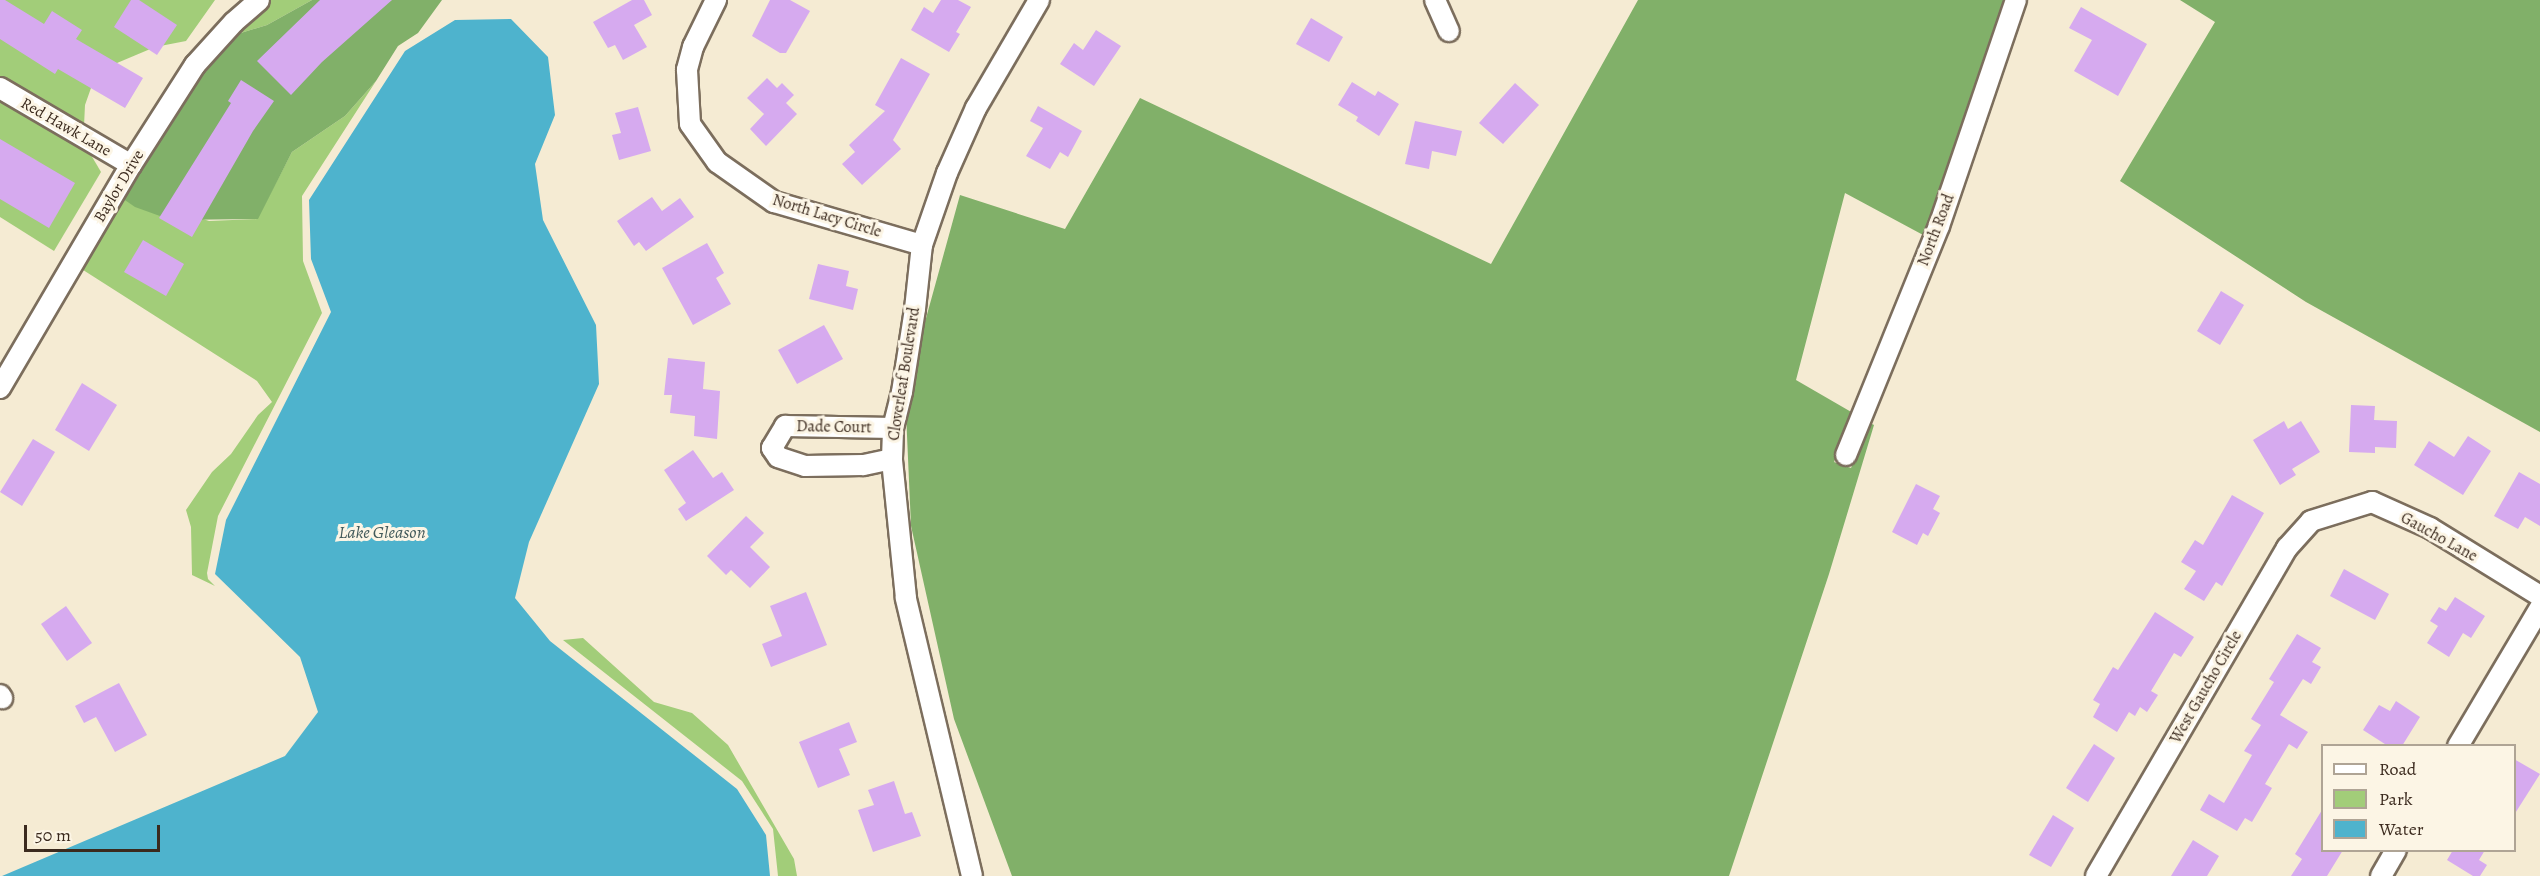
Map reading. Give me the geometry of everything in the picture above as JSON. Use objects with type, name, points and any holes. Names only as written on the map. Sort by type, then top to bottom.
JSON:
[{"type":"street","name":"Baylor Drive","points":[[0,388],[4,367],[195,65],[234,22],[259,0]]},
{"type":"street","name":"North Lacy Circle","points":[[716,0],[693,47],[687,70],[690,124],[717,162],[774,202],[922,245]]},
{"type":"street","name":"Cloverleaf Boulevard","points":[[972,876],[906,598],[892,459],[892,428],[902,392],[922,245],[947,172],[976,108],[1039,0]]},
{"type":"street","points":[[1435,0],[1449,31]]},
{"type":"street","name":"North Road","points":[[1846,455],[1939,226],[2016,0]]},
{"type":"street","name":"Red Hawk Lane","points":[[0,88],[131,165]]},
{"type":"street","name":"Dade Court","points":[[892,428],[785,426],[772,448],[778,457],[806,466],[863,465],[892,459]]},
{"type":"street","name":"Gaucho Lane","points":[[2332,513],[2372,502],[2430,528],[2540,596]]},
{"type":"street","name":"West Gaucho Circle","points":[[2096,876],[2287,548],[2311,521],[2332,513]]},
{"type":"street","points":[[2459,744],[2540,608]]},
{"type":"street","points":[[2381,876],[2395,852]]},
{"type":"green space","points":[[0,0],[215,0],[186,41],[155,47],[117,63],[91,88],[85,105],[84,126],[0,76]]},
{"type":"green space","points":[[245,0],[312,0],[267,25],[231,36],[210,39],[223,18]]},
{"type":"green space","points":[[312,0],[442,0],[418,33],[398,46],[376,81],[345,116],[292,152],[258,219],[171,220],[135,207],[119,196],[128,164],[231,36],[267,25]]},
{"type":"green space","points":[[1638,0],[2006,0],[1925,236],[1845,193],[1796,380],[1853,413],[1834,462],[1851,468],[1870,423],[1874,425],[1829,574],[1729,876],[1012,876],[954,719],[911,526],[906,413],[920,340],[960,195],[1065,229],[1140,98],[1491,264]]},
{"type":"green space","points":[[2180,0],[2540,0],[2540,432],[2306,302],[2120,181],[2215,22]]},
{"type":"green space","points":[[376,81],[302,196],[303,261],[322,313],[218,516],[207,573],[208,579],[215,586],[192,575],[191,527],[186,510],[212,472],[231,454],[258,415],[272,402],[257,381],[69,261],[113,189],[209,221],[257,219],[292,152],[345,116]]},
{"type":"green space","points":[[0,101],[91,155],[101,172],[54,251],[0,217]]},
{"type":"green space","points":[[583,638],[654,702],[692,713],[728,745],[794,859],[797,876],[778,876],[773,829],[742,781],[563,640]]},
{"type":"water","name":"Lake Gleason","points":[[511,19],[548,57],[555,115],[535,164],[543,220],[596,325],[599,384],[529,542],[515,598],[550,641],[737,789],[766,835],[770,876],[2,876],[285,756],[318,712],[300,657],[215,574],[226,520],[331,312],[311,259],[309,200],[405,51],[455,20]]},
{"type":"building","points":[[0,0],[5,0],[44,24],[52,11],[82,30],[76,39],[143,78],[125,108],[58,69],[55,74],[0,39]]},
{"type":"building","points":[[131,0],[139,0],[177,25],[157,55],[114,27]]},
{"type":"building","points":[[320,0],[392,0],[322,62],[291,95],[257,61]]},
{"type":"building","points":[[632,0],[644,0],[652,15],[634,25],[647,47],[623,60],[615,45],[608,48],[593,22]]},
{"type":"building","points":[[770,0],[790,0],[810,11],[786,53],[780,53],[752,36]]},
{"type":"building","points":[[941,0],[958,0],[971,7],[956,32],[960,34],[949,52],[911,30],[924,7],[933,13]]},
{"type":"building","points":[[2081,7],[2147,44],[2118,96],[2074,71],[2092,40],[2069,28]]},
{"type":"building","points":[[1311,18],[1343,37],[1329,62],[1296,44]]},
{"type":"building","points":[[1096,30],[1121,46],[1094,86],[1060,64],[1074,43],[1083,50]]},
{"type":"building","points":[[901,58],[930,74],[893,140],[901,149],[862,185],[842,164],[855,152],[849,145],[885,111],[875,105]]},
{"type":"building","points":[[767,78],[777,88],[782,83],[794,95],[786,103],[797,114],[766,146],[750,129],[764,114],[747,98]]},
{"type":"building","points":[[241,80],[274,101],[253,131],[192,237],[159,218],[231,103],[228,101]]},
{"type":"building","points":[[1352,82],[1375,96],[1378,91],[1399,104],[1379,136],[1356,121],[1358,117],[1338,105]]},
{"type":"building","points":[[1515,83],[1539,105],[1503,144],[1479,123]]},
{"type":"building","points":[[1038,106],[1082,131],[1068,157],[1060,152],[1050,169],[1026,156],[1043,128],[1030,121]]},
{"type":"building","points":[[638,107],[651,151],[619,160],[612,135],[621,133],[615,113]]},
{"type":"building","points":[[1415,121],[1462,131],[1456,156],[1432,151],[1429,169],[1405,164]]},
{"type":"building","points":[[0,139],[75,183],[49,228],[0,199]]},
{"type":"building","points":[[652,197],[662,211],[680,198],[694,217],[646,251],[639,242],[634,246],[617,221]]},
{"type":"building","points":[[143,240],[184,264],[166,296],[124,272]]},
{"type":"building","points":[[707,243],[724,273],[716,278],[731,304],[693,325],[662,268]]},
{"type":"building","points":[[818,264],[849,271],[846,286],[858,289],[853,310],[809,299]]},
{"type":"building","points":[[2221,291],[2244,305],[2220,345],[2197,331]]},
{"type":"building","points":[[824,325],[843,359],[797,384],[778,350]]},
{"type":"building","points":[[668,358],[705,362],[703,389],[720,391],[717,439],[694,436],[695,416],[670,413],[672,395],[664,395]]},
{"type":"building","points":[[82,383],[117,405],[89,451],[55,430]]},
{"type":"building","points":[[2351,405],[2375,406],[2374,420],[2397,421],[2396,448],[2375,447],[2375,453],[2349,452]]},
{"type":"building","points":[[2284,421],[2288,429],[2301,421],[2320,452],[2292,469],[2296,475],[2280,485],[2253,440]]},
{"type":"building","points":[[2468,436],[2491,451],[2463,495],[2414,465],[2429,441],[2454,457]]},
{"type":"building","points":[[33,439],[55,452],[22,506],[0,492]]},
{"type":"building","points":[[693,450],[713,478],[722,472],[734,490],[686,521],[678,509],[686,503],[664,470]]},
{"type":"building","points":[[2519,472],[2540,484],[2540,526],[2525,517],[2518,529],[2494,516]]},
{"type":"building","points":[[1916,484],[1940,496],[1933,509],[1940,513],[1928,536],[1923,533],[1917,545],[1892,532]]},
{"type":"building","points":[[2232,495],[2264,513],[2222,586],[2216,582],[2204,601],[2184,589],[2196,571],[2181,562],[2195,540],[2203,545]]},
{"type":"building","points":[[746,516],[764,533],[750,547],[770,567],[750,588],[731,570],[726,575],[707,556]]},
{"type":"building","points":[[2344,569],[2389,594],[2375,620],[2330,596]]},
{"type":"building","points":[[806,592],[827,645],[771,667],[762,644],[782,636],[770,606]]},
{"type":"building","points":[[2455,597],[2485,616],[2471,638],[2463,633],[2449,657],[2427,643],[2438,626],[2430,621],[2439,607],[2446,611]]},
{"type":"building","points":[[66,606],[92,643],[67,661],[41,624]]},
{"type":"building","points":[[2155,612],[2194,637],[2181,657],[2174,653],[2151,691],[2158,695],[2147,712],[2140,707],[2135,716],[2129,712],[2117,732],[2093,717],[2100,704],[2093,700],[2113,667],[2118,670]]},
{"type":"building","points":[[2297,634],[2321,648],[2312,662],[2321,667],[2311,684],[2303,679],[2280,715],[2308,732],[2297,749],[2289,744],[2265,784],[2272,788],[2252,822],[2245,818],[2237,831],[2200,810],[2209,794],[2224,803],[2252,755],[2244,751],[2261,725],[2251,719],[2274,682],[2269,679]]},
{"type":"building","points":[[119,683],[147,735],[115,752],[96,717],[84,723],[75,706]]},
{"type":"building","points":[[2396,701],[2420,717],[2403,744],[2385,744],[2363,730],[2379,705],[2390,711]]},
{"type":"building","points":[[849,722],[857,742],[839,749],[850,775],[818,788],[799,742]]},
{"type":"building","points":[[2094,744],[2115,758],[2088,802],[2066,788]]},
{"type":"building","points":[[2516,760],[2540,774],[2516,812]]},
{"type":"building","points":[[894,781],[905,814],[912,812],[921,836],[873,852],[858,810],[874,805],[868,790]]},
{"type":"building","points":[[2321,812],[2321,852],[2342,852],[2327,876],[2291,876],[2302,859],[2295,854]]},
{"type":"building","points":[[2053,815],[2074,828],[2051,867],[2029,855]]},
{"type":"building","points":[[2193,840],[2219,856],[2207,876],[2171,876]]},
{"type":"building","points":[[2452,852],[2484,852],[2479,860],[2487,865],[2480,876],[2473,876],[2447,860]]}]
